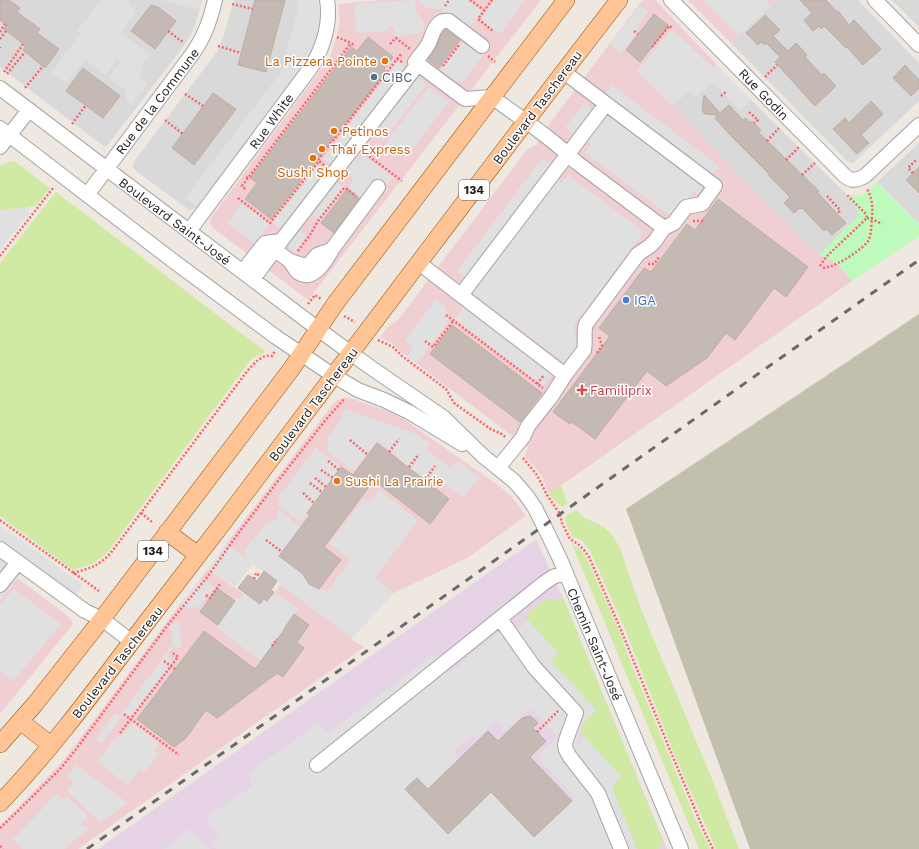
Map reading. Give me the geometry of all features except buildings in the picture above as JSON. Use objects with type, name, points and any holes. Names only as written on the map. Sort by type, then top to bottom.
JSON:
[{"type":"main road","name":"134","points":[[0,744],[102,619],[292,368],[336,304],[566,0]]},
{"type":"main road","name":"Boulevard Taschereau","points":[[0,803],[51,745],[103,681],[334,376],[366,331],[619,0]]},
{"type":"main road","points":[[167,532],[198,555]]},
{"type":"main road","points":[[20,721],[51,745]]},
{"type":"street","name":"Rue de la Commune","points":[[87,195],[193,53],[204,36],[215,0]]},
{"type":"street","name":"Rue White","points":[[189,231],[312,66],[321,49],[327,30],[327,0]]},
{"type":"street","name":"Rue Godin","points":[[671,0],[849,179],[856,180],[862,178],[870,172],[919,125]]},
{"type":"street","points":[[875,0],[919,45]]},
{"type":"street","points":[[412,60],[428,44],[434,28],[440,22],[444,21],[449,21],[482,46]]},
{"type":"street","points":[[248,275],[278,245],[418,64],[465,100],[492,97],[664,228]]},
{"type":"street","points":[[498,468],[523,437],[528,426],[551,397],[584,350],[584,328],[586,324],[638,254],[655,241],[664,228],[674,223],[686,207],[702,204],[715,186],[564,72]]},
{"type":"street","name":"Boulevard Saint-José","points":[[0,88],[351,353]]},
{"type":"street","points":[[461,295],[606,104]]},
{"type":"street","points":[[0,147],[5,132],[29,110]]},
{"type":"street","points":[[5,132],[172,260],[301,354],[334,376]]},
{"type":"street","points":[[278,245],[292,259],[298,272],[305,275],[314,273],[330,254],[378,187]]},
{"type":"street","points":[[419,263],[566,375]]},
{"type":"street","name":"Chemin Saint-José","points":[[351,353],[443,417],[483,456],[514,481],[531,502],[547,532],[565,572],[680,849]]},
{"type":"street","name":"Chemin Saint-José","points":[[334,376],[358,390],[384,400],[417,416],[483,456]]},
{"type":"street","points":[[0,549],[85,611],[102,619],[132,642]]},
{"type":"street","points":[[0,585],[18,562]]},
{"type":"street","points":[[316,765],[549,579],[565,572]]},
{"type":"street","points":[[499,619],[534,667],[576,713],[566,740],[566,750],[598,793],[621,849]]},
{"type":"path","points":[[445,6],[449,0]]},
{"type":"path","points":[[470,0],[484,10]]},
{"type":"path","points":[[492,0],[478,19],[493,31]]},
{"type":"path","points":[[232,4],[253,9]]},
{"type":"path","points":[[0,32],[5,24]]},
{"type":"path","points":[[652,47],[669,26],[672,28]]},
{"type":"path","points":[[0,39],[6,31]]},
{"type":"path","points":[[168,31],[186,44]]},
{"type":"path","points":[[634,31],[638,34]]},
{"type":"path","points":[[335,36],[355,46]]},
{"type":"path","points":[[390,44],[396,38],[412,60]]},
{"type":"path","points":[[245,189],[242,186],[351,43]]},
{"type":"path","points":[[4,72],[23,44]]},
{"type":"path","points":[[439,71],[459,44]]},
{"type":"path","points":[[218,46],[241,53]]},
{"type":"path","points":[[7,74],[25,52]]},
{"type":"path","points":[[238,198],[270,223],[402,53]]},
{"type":"path","points":[[397,59],[412,60]]},
{"type":"path","points":[[763,78],[778,64]]},
{"type":"path","points":[[25,88],[43,66]]},
{"type":"path","points":[[721,96],[727,91]]},
{"type":"path","points":[[185,94],[203,106]]},
{"type":"path","points":[[72,124],[86,105]]},
{"type":"path","points":[[749,112],[758,120],[754,123]]},
{"type":"path","points":[[164,120],[182,134]]},
{"type":"path","points":[[767,141],[781,127]]},
{"type":"path","points":[[786,160],[800,146]]},
{"type":"path","points":[[364,152],[402,181]]},
{"type":"path","points":[[318,160],[328,168]]},
{"type":"path","points":[[913,173],[908,168],[916,160]]},
{"type":"path","points":[[802,175],[816,162]]},
{"type":"path","points":[[242,173],[248,178]]},
{"type":"path","points":[[0,256],[53,188]]},
{"type":"path","points":[[292,259],[318,221],[344,188],[358,197]]},
{"type":"path","points":[[823,268],[837,264],[863,246],[870,236],[872,202],[868,191]]},
{"type":"path","points":[[846,194],[866,214],[867,218]]},
{"type":"path","points":[[827,196],[840,210],[838,214]]},
{"type":"path","points":[[686,222],[702,221],[706,216]]},
{"type":"path","points":[[867,218],[882,224]]},
{"type":"path","points":[[820,266],[826,257],[867,218]]},
{"type":"path","points":[[643,264],[654,264],[663,253]]},
{"type":"path","points":[[309,302],[315,295]]},
{"type":"path","points":[[446,315],[546,391]]},
{"type":"path","points":[[425,341],[433,347],[454,320]]},
{"type":"path","points":[[456,329],[460,325]]},
{"type":"path","points":[[596,355],[602,346],[598,334]]},
{"type":"path","points":[[380,342],[393,347],[402,356],[446,388],[454,402],[489,428],[503,434],[508,440]]},
{"type":"path","points":[[73,573],[95,566],[102,562],[110,554],[248,370],[263,357],[268,355],[272,356]]},
{"type":"path","points":[[410,362],[413,358]]},
{"type":"path","points":[[507,367],[510,363]]},
{"type":"path","points":[[0,828],[61,768],[167,626],[208,576],[281,477],[344,398]]},
{"type":"path","points":[[389,452],[399,439]]},
{"type":"path","points":[[350,440],[368,455]]},
{"type":"path","points":[[409,467],[419,454]]},
{"type":"path","points":[[524,460],[537,475],[547,495],[560,514],[562,523],[570,539],[578,544],[589,557],[713,849]]},
{"type":"path","points":[[328,461],[339,470]]},
{"type":"path","points":[[425,480],[435,466]]},
{"type":"path","points":[[321,470],[333,478]]},
{"type":"path","points":[[315,478],[326,487]]},
{"type":"path","points":[[310,483],[322,492]]},
{"type":"path","points":[[303,493],[314,503]]},
{"type":"path","points":[[140,513],[152,522]]},
{"type":"path","points":[[0,520],[99,591]]},
{"type":"path","points":[[266,540],[282,552]]},
{"type":"path","points":[[254,579],[256,573],[260,576]]},
{"type":"path","points":[[206,595],[210,598],[220,584]]},
{"type":"path","points":[[272,646],[277,639]]},
{"type":"path","points":[[120,733],[178,657],[171,652]]},
{"type":"path","points":[[164,661],[175,669]]},
{"type":"path","points":[[537,732],[567,703]]},
{"type":"path","points":[[124,714],[179,755]]},
{"type":"path","points":[[0,846],[3,849]]},
{"type":"shaded area","points":[[0,0],[202,0],[191,35],[106,147],[0,67]]},
{"type":"shaded area","points":[[101,0],[130,0],[128,4],[137,11],[121,33],[151,55],[144,63],[139,77],[148,83],[132,105],[127,102],[125,90],[109,78],[120,62],[117,60],[106,75],[85,60],[66,84],[51,73],[81,33],[77,31]]},
{"type":"shaded area","points":[[161,0],[202,0],[199,10]]},
{"type":"shaded area","points":[[234,0],[317,0],[320,12],[320,25],[317,42],[198,208],[189,210],[136,171],[133,167],[133,163],[217,52],[223,38]]},
{"type":"shaded area","points":[[297,0],[317,0],[320,12],[320,25],[317,42],[311,55],[198,208],[185,198],[281,72],[298,9]]},
{"type":"shaded area","points":[[381,0],[541,0],[308,300],[213,228],[210,223],[211,218],[330,57],[337,36],[340,19],[338,4]]},
{"type":"shaded area","points":[[415,0],[416,12],[423,22],[424,32],[395,37],[393,27],[391,26],[387,31],[356,33],[355,4]]},
{"type":"shaded area","points":[[417,0],[468,0],[482,11],[468,30],[441,10],[425,7]]},
{"type":"shaded area","points":[[494,0],[525,0],[500,34],[481,19]]},
{"type":"shaded area","points":[[644,0],[656,1],[717,65],[672,106],[819,255],[830,258],[840,266],[852,281],[549,494],[542,476],[525,456],[528,448],[390,342],[380,338],[388,327],[398,320],[526,151],[535,146],[550,123]]},
{"type":"shaded area","points":[[688,0],[777,0],[731,43]]},
{"type":"shaded area","points":[[703,0],[765,0],[771,6],[738,35]]},
{"type":"shaded area","points":[[777,0],[858,0],[919,63],[919,101],[853,163],[848,162],[731,43]]},
{"type":"shaded area","points":[[892,0],[919,0],[919,27]]},
{"type":"shaded area","points":[[640,6],[648,12],[637,25],[640,27],[621,54],[610,44]]},
{"type":"shaded area","points":[[671,30],[713,68],[717,65],[752,100],[740,110],[712,82],[696,97],[689,91],[672,106],[637,71]]},
{"type":"shaded area","points":[[464,40],[483,55],[462,83],[451,78],[441,70]]},
{"type":"shaded area","points":[[398,61],[426,84],[384,140],[375,134],[355,161],[358,163],[364,155],[393,177],[386,185],[370,190],[363,199],[348,187],[354,179],[349,173],[340,178],[336,182],[344,188],[320,219],[311,213],[299,230],[307,236],[295,252],[281,241],[281,229],[272,222],[316,165],[326,171],[330,164],[323,159]]},
{"type":"shaded area","points":[[717,65],[848,196],[847,198],[857,207],[859,215],[819,255],[672,106]]},
{"type":"shaded area","points":[[612,85],[719,166],[698,194],[694,191],[687,200],[676,207],[669,215],[585,153],[591,144],[576,134],[574,135],[565,128],[584,103],[593,110]]},
{"type":"shaded area","points":[[429,87],[449,101],[407,157],[386,142]]},
{"type":"shaded area","points":[[919,143],[919,224],[877,182]]},
{"type":"shaded area","points":[[542,158],[551,165],[561,183],[568,175],[644,232],[574,325],[577,347],[565,363],[475,295],[465,278],[457,271]]},
{"type":"shaded area","points":[[242,203],[270,224],[255,244],[227,223]]},
{"type":"shaded area","points":[[29,207],[30,212],[0,250],[0,210]]},
{"type":"shaded area","points":[[436,299],[445,306],[449,320],[417,364],[407,356],[413,347],[405,340]]},
{"type":"shaded area","points":[[468,301],[557,368],[543,386],[455,319]]},
{"type":"shaded area","points":[[919,314],[919,849],[750,849],[626,509]]},
{"type":"shaded area","points":[[342,398],[356,400],[392,413],[405,420],[499,486],[509,494],[526,516],[467,558],[394,593],[351,639],[364,647],[78,849],[0,849],[0,826],[64,760],[208,569],[263,608],[281,584],[226,544],[332,405],[337,400]]},
{"type":"shaded area","points":[[345,409],[416,434],[430,444],[426,450],[451,468],[455,463],[459,462],[480,477],[463,498],[439,479],[432,486],[399,460],[400,458],[377,441],[354,471],[327,452],[328,438],[342,418]]},
{"type":"shaded area","points":[[316,447],[341,467],[300,522],[278,505],[281,501],[278,498]]},
{"type":"shaded area","points":[[379,490],[418,520],[375,578],[394,593],[352,638],[253,564],[235,587],[208,569],[226,544],[246,558],[245,549],[264,525],[277,519],[278,509],[301,527],[279,556],[303,574],[309,584],[327,592],[350,560],[329,543],[364,499],[369,503]]},
{"type":"shaded area","points":[[0,525],[83,585],[71,601],[25,568],[0,600]]},
{"type":"shaded area","points":[[536,539],[564,600],[667,849],[98,849]]},
{"type":"shaded area","points":[[202,577],[215,587],[199,607],[188,608],[180,604]]},
{"type":"shaded area","points":[[17,578],[69,617],[73,624],[0,714],[0,600]]},
{"type":"shaded area","points":[[14,589],[61,624],[13,681],[0,672],[0,604]]},
{"type":"shaded area","points":[[274,592],[298,609],[261,661],[216,627],[235,601],[245,593],[260,604],[264,599],[267,601]]},
{"type":"shaded area","points":[[528,620],[558,653],[551,661],[596,710],[582,725],[576,744],[577,745],[585,737],[621,777],[612,788],[637,849],[217,849],[211,843],[219,835],[206,818],[252,786],[249,773],[318,723],[328,733],[433,655],[450,673],[506,627],[519,629]],"holes":[[[529,709],[532,709],[557,737],[537,757],[575,796],[571,802],[534,837],[491,792],[448,833],[405,789],[417,778],[428,789],[460,759],[453,752],[474,734],[478,739],[496,721],[506,731]]]},
{"type":"shaded area","points":[[178,622],[181,648],[173,646],[167,657],[173,662],[130,718],[124,714],[102,743],[96,739],[115,713],[120,716],[169,650],[173,640],[171,631],[168,627]]},
{"type":"shaded area","points":[[133,723],[160,743],[154,750],[159,754],[144,773],[139,770],[128,785],[97,762],[115,738],[123,735]]},
{"type":"shaded area","points":[[76,765],[127,803],[100,823],[67,790],[74,782],[68,777]]},
{"type":"shaded area","points":[[57,793],[64,801],[67,797],[88,816],[81,823],[89,829],[64,849],[23,849],[13,839]]},
{"type":"shaded area","points":[[191,829],[210,849],[163,849]]},
{"type":"green space","points":[[14,161],[50,188],[36,206],[0,210],[0,166]]},
{"type":"green space","points":[[877,182],[919,224],[919,236],[852,281],[835,262],[819,255],[859,215],[857,207],[847,197],[849,195],[858,196],[865,193]]},
{"type":"green space","points":[[56,192],[266,352],[253,358],[249,362],[107,553],[92,564],[73,570],[0,516],[0,263]]},
{"type":"green space","points":[[561,485],[567,503],[562,507],[549,494]]},
{"type":"green space","points":[[576,510],[583,517],[602,526],[611,533],[620,548],[641,609],[712,779],[739,849],[716,849],[677,761],[624,627],[591,553],[581,540],[572,536],[566,524],[565,517]]},
{"type":"green space","points":[[572,544],[581,550],[586,557],[621,635],[628,656],[694,816],[710,849],[699,849]]},
{"type":"green space","points":[[549,599],[564,600],[663,841],[658,849],[637,849],[612,788],[621,777],[581,733],[582,726],[596,710],[550,660],[558,653],[525,617],[539,604]]},
{"type":"railway","points":[[87,849],[919,260]]},
{"type":"place","name":"La Pizzeria Pointe","points":[[385,61]]},
{"type":"place","name":"CIBC","points":[[374,77]]},
{"type":"place","name":"Petinos","points":[[334,131]]},
{"type":"place","name":"Thaï Express","points":[[322,149]]},
{"type":"place","name":"Sushi Shop","points":[[313,158]]},
{"type":"place","name":"IGA","points":[[626,300]]},
{"type":"place","name":"Familiprix","points":[[582,390]]},
{"type":"place","name":"Sushi La Prairie","points":[[337,481]]}]
